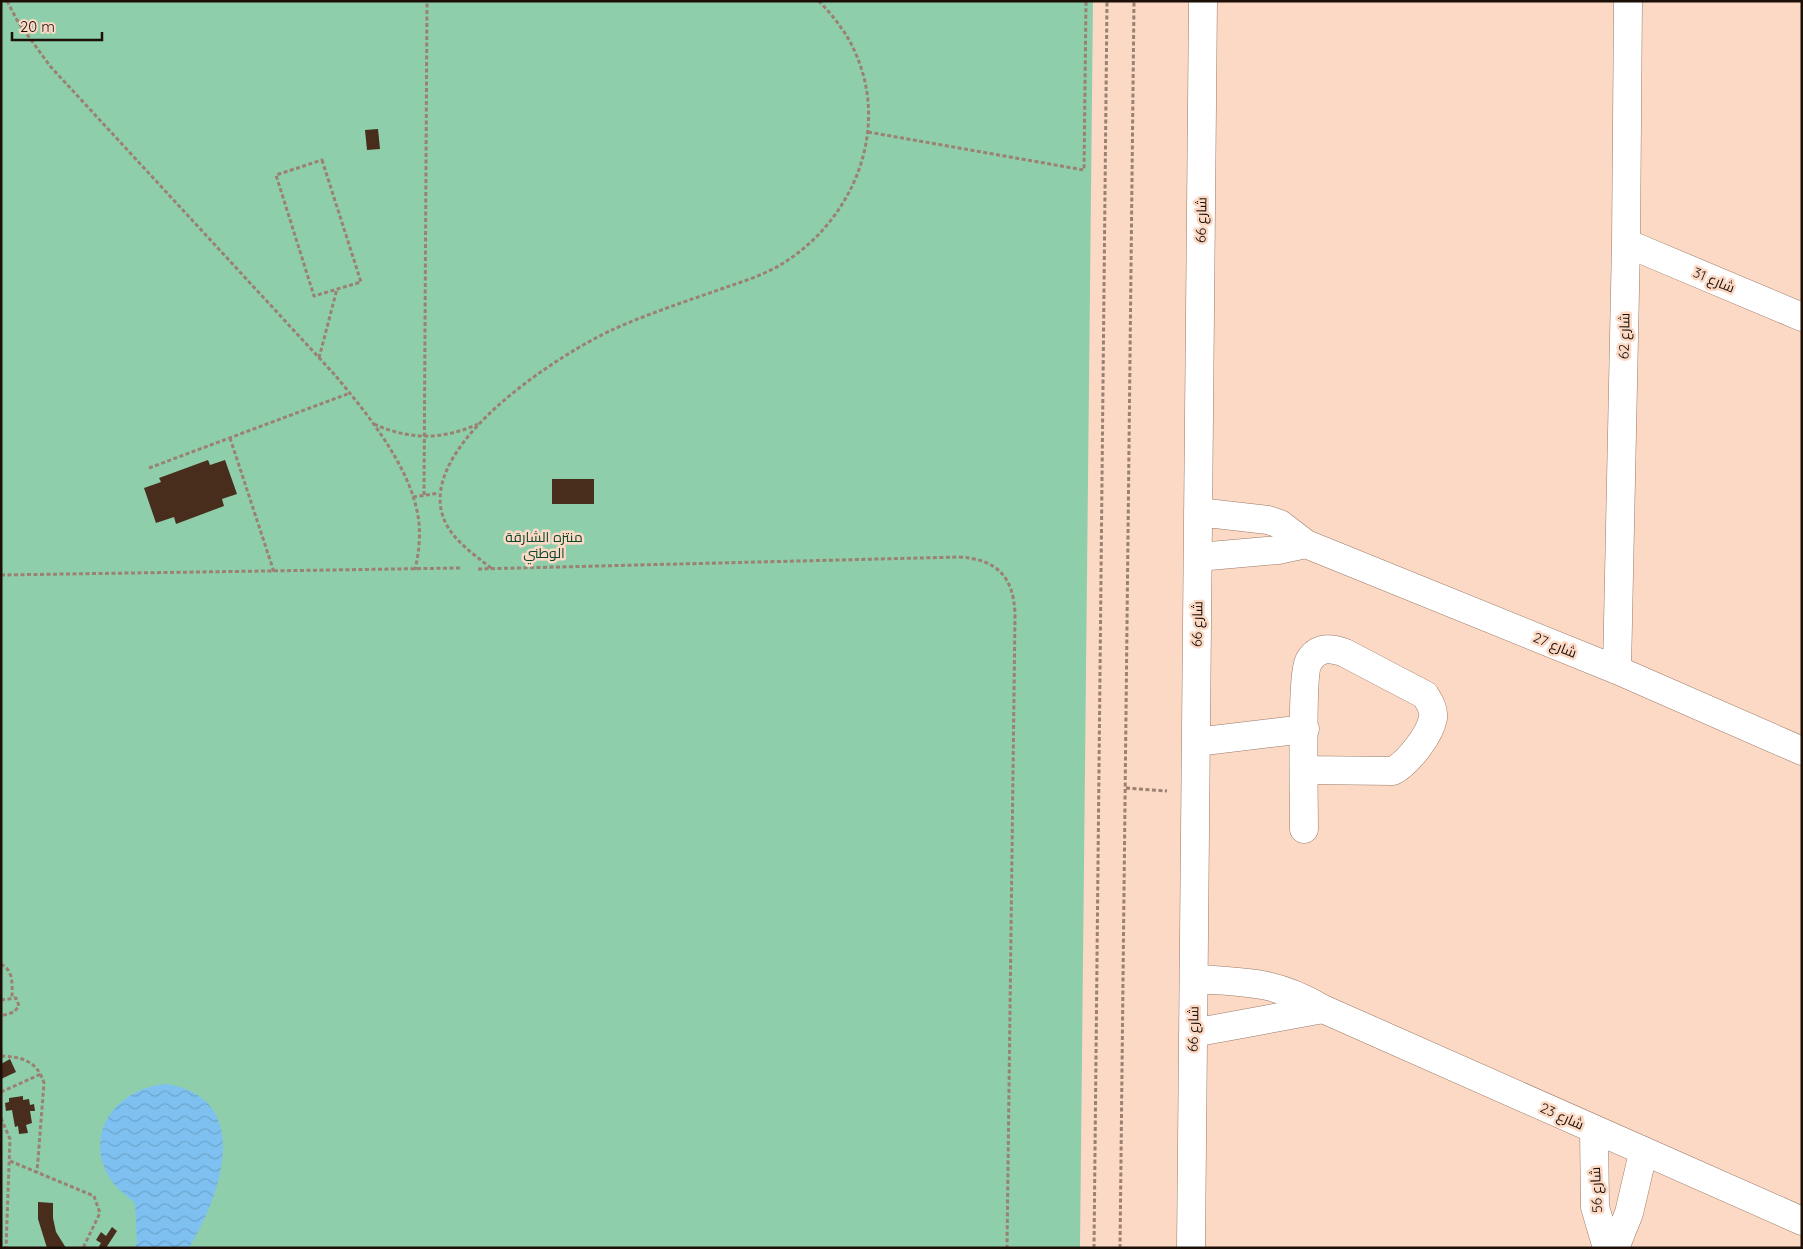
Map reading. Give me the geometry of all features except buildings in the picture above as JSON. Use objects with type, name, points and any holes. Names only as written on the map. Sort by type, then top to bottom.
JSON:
[{"type":"street","name":"شارع 66","points":[[1191,1248],[1203,1]]},
{"type":"street","name":"شارع 62","points":[[1617,670],[1626,243],[1628,1]]},
{"type":"street","name":"شارع 31","points":[[1626,243],[1802,317]]},
{"type":"street","name":"شارع 27","points":[[1198,512],[1268,520],[1280,524],[1306,544],[1617,670],[1802,751]]},
{"type":"street","points":[[1198,557],[1278,550],[1306,544]]},
{"type":"street","points":[[1304,770],[1393,771],[1404,765],[1412,755],[1432,718],[1432,706],[1425,695],[1332,648],[1317,651],[1308,662],[1305,676],[1304,770],[1304,829]]},
{"type":"street","points":[[1196,742],[1305,729]]},
{"type":"street","name":"شارع 23","points":[[1194,979],[1264,984],[1291,992],[1324,1009],[1643,1153],[1802,1222]]},
{"type":"street","points":[[1193,1034],[1324,1009]]},
{"type":"street","name":"شارع 56","points":[[1594,1130],[1595,1207],[1607,1248]]},
{"type":"street","points":[[1615,1248],[1629,1213],[1643,1153]]},
{"type":"path","points":[[7,1],[18,22],[50,66],[319,358],[350,393],[372,423],[404,475],[413,497],[420,533],[416,570]]},
{"type":"path","points":[[424,495],[427,1]]},
{"type":"path","points":[[492,568],[456,540],[447,526],[441,510],[440,493],[449,462],[458,448],[481,422],[536,375],[577,348],[650,314],[754,277],[784,264],[810,245],[832,221],[849,194],[862,164],[868,132],[868,91],[857,57],[844,32],[819,1]]},
{"type":"path","points":[[868,132],[1084,170],[1086,1]]},
{"type":"path","points":[[1094,1248],[1107,1]]},
{"type":"path","points":[[1120,1248],[1134,1]]},
{"type":"path","points":[[322,160],[361,282],[337,289],[314,296],[276,175],[322,160]]},
{"type":"path","points":[[319,358],[337,289]]},
{"type":"path","points":[[149,468],[350,393]]},
{"type":"path","points":[[372,423],[388,430],[424,437],[453,433],[481,422]]},
{"type":"path","points":[[230,438],[274,572]]},
{"type":"path","points":[[413,497],[440,493]]},
{"type":"path","points":[[478,568],[959,557],[977,558],[994,566],[1007,579],[1014,596],[1007,1248]]},
{"type":"path","points":[[1,575],[461,568]]},
{"type":"path","points":[[1126,788],[1195,793]]},
{"type":"path","points":[[1,964],[8,968],[12,977],[12,997]]},
{"type":"path","points":[[1,1000],[12,997]]},
{"type":"path","points":[[1,1016],[17,1010],[18,1002],[12,997]]},
{"type":"path","points":[[1,1056],[19,1057],[28,1060],[42,1074],[44,1094],[37,1172]]},
{"type":"path","points":[[1,1092],[42,1074]]},
{"type":"path","points":[[1,1118],[10,1139],[6,1248]]},
{"type":"path","points":[[10,1162],[94,1196],[100,1213],[83,1248]]},
{"type":"path","points":[[1,1218],[7,1218]]},
{"type":"green space","name":"منتزه الشارقة الوطني","points":[[1,1],[1093,1],[1080,1248],[1,1248]]},
{"type":"water","points":[[167,1084],[195,1093],[212,1109],[221,1129],[223,1152],[219,1177],[201,1227],[189,1248],[135,1248],[137,1243],[135,1203],[110,1179],[102,1158],[100,1142],[104,1127],[111,1113],[121,1102],[135,1093],[150,1087]]}]
